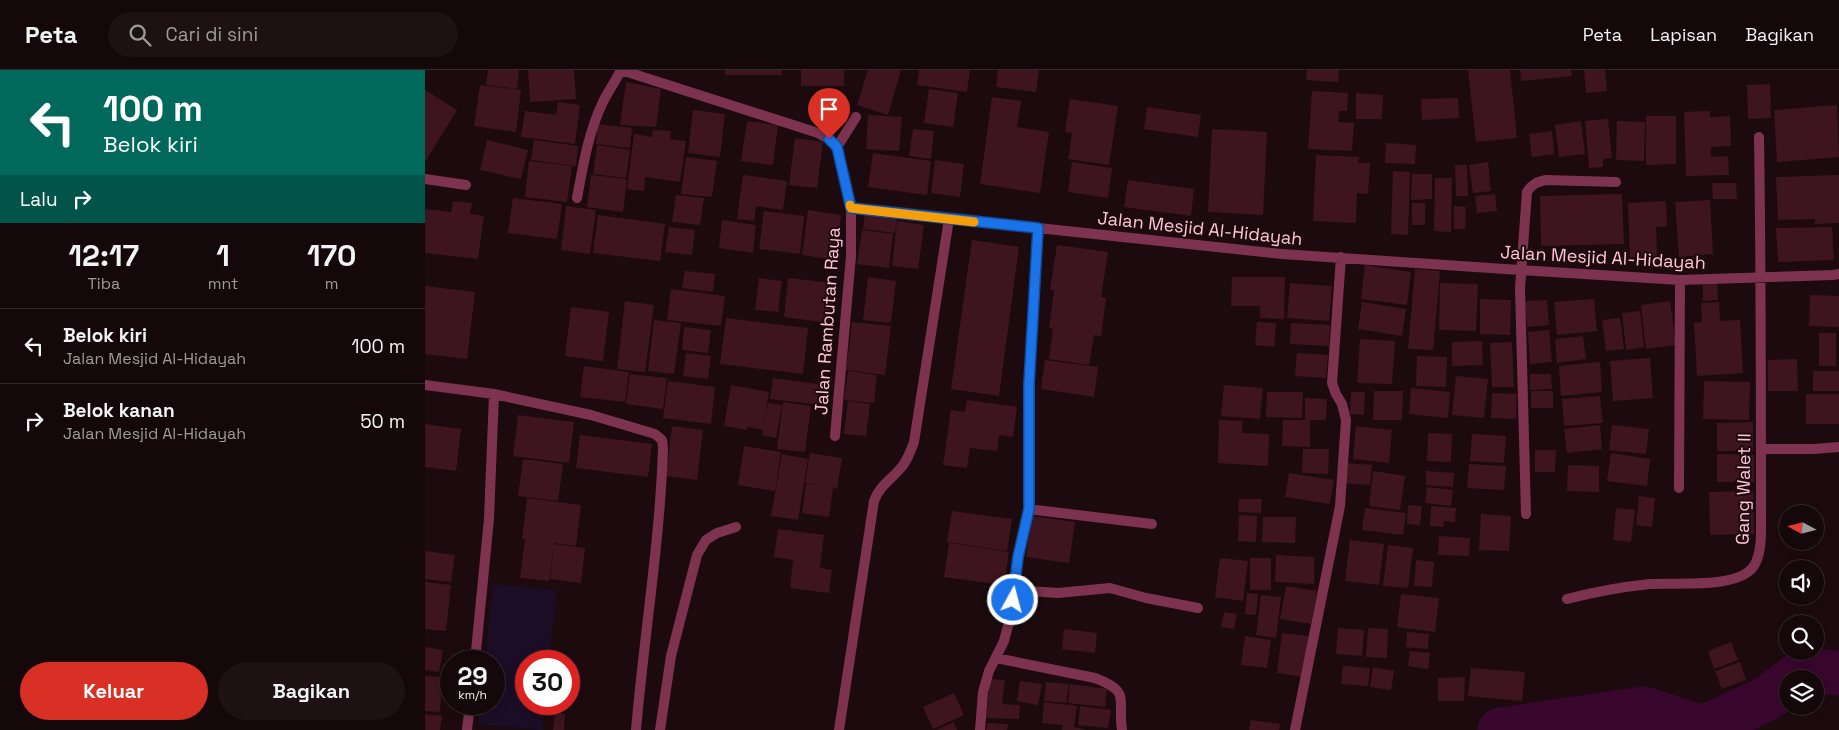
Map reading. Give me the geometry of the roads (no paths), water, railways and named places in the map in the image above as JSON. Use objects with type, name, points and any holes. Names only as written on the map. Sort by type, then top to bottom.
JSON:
[{"type":"street","points":[[577,198],[585,156],[595,122],[602,104],[621,70],[818,133],[829,139],[837,147],[851,208]]},
{"type":"street","points":[[837,147],[856,118]]},
{"type":"street","name":"Gang Walet II","points":[[1567,600],[1603,590],[1651,584],[1697,584],[1731,579],[1745,574],[1755,565],[1760,546],[1761,449],[1759,136]]},
{"type":"street","points":[[425,179],[465,185]]},
{"type":"street","points":[[1526,514],[1520,270],[1527,192],[1537,182],[1546,180],[1616,182]]},
{"type":"street","name":"Jalan Mesjid Al-Hidayah","points":[[851,208],[1282,254],[1520,270],[1680,280],[1839,274]]},
{"type":"street","name":"Jalan Rambutan Raya","points":[[835,436],[851,256],[851,208]]},
{"type":"street","points":[[839,730],[874,501],[877,492],[883,484],[900,470],[908,458],[914,442],[949,219]]},
{"type":"street","points":[[980,730],[983,692],[989,671],[1004,642],[1012,610],[1018,557],[1029,509],[1029,384],[1038,228]]},
{"type":"street","points":[[1295,730],[1340,506],[1347,420],[1333,383],[1341,257]]},
{"type":"street","points":[[1679,488],[1680,280]]},
{"type":"street","points":[[425,385],[495,394],[591,415],[655,434],[662,440],[661,504],[653,561],[637,730]]},
{"type":"street","points":[[476,650],[489,519],[495,394]]},
{"type":"street","points":[[1761,449],[1839,447]]},
{"type":"street","points":[[1029,509],[1152,524]]},
{"type":"street","points":[[660,730],[671,656],[697,555],[706,540],[736,527]]},
{"type":"street","points":[[1014,590],[1058,593],[1109,588],[1146,598],[1198,608]]},
{"type":"street","points":[[996,658],[1095,678],[1111,684],[1120,695],[1122,730]]},
{"type":"street","points":[[467,730],[469,715]]},
{"type":"waterway","points":[[1824,672],[1839,673]]},
{"type":"waterway","points":[[1500,730],[1644,709],[1703,728],[1768,698],[1779,689]]}]
